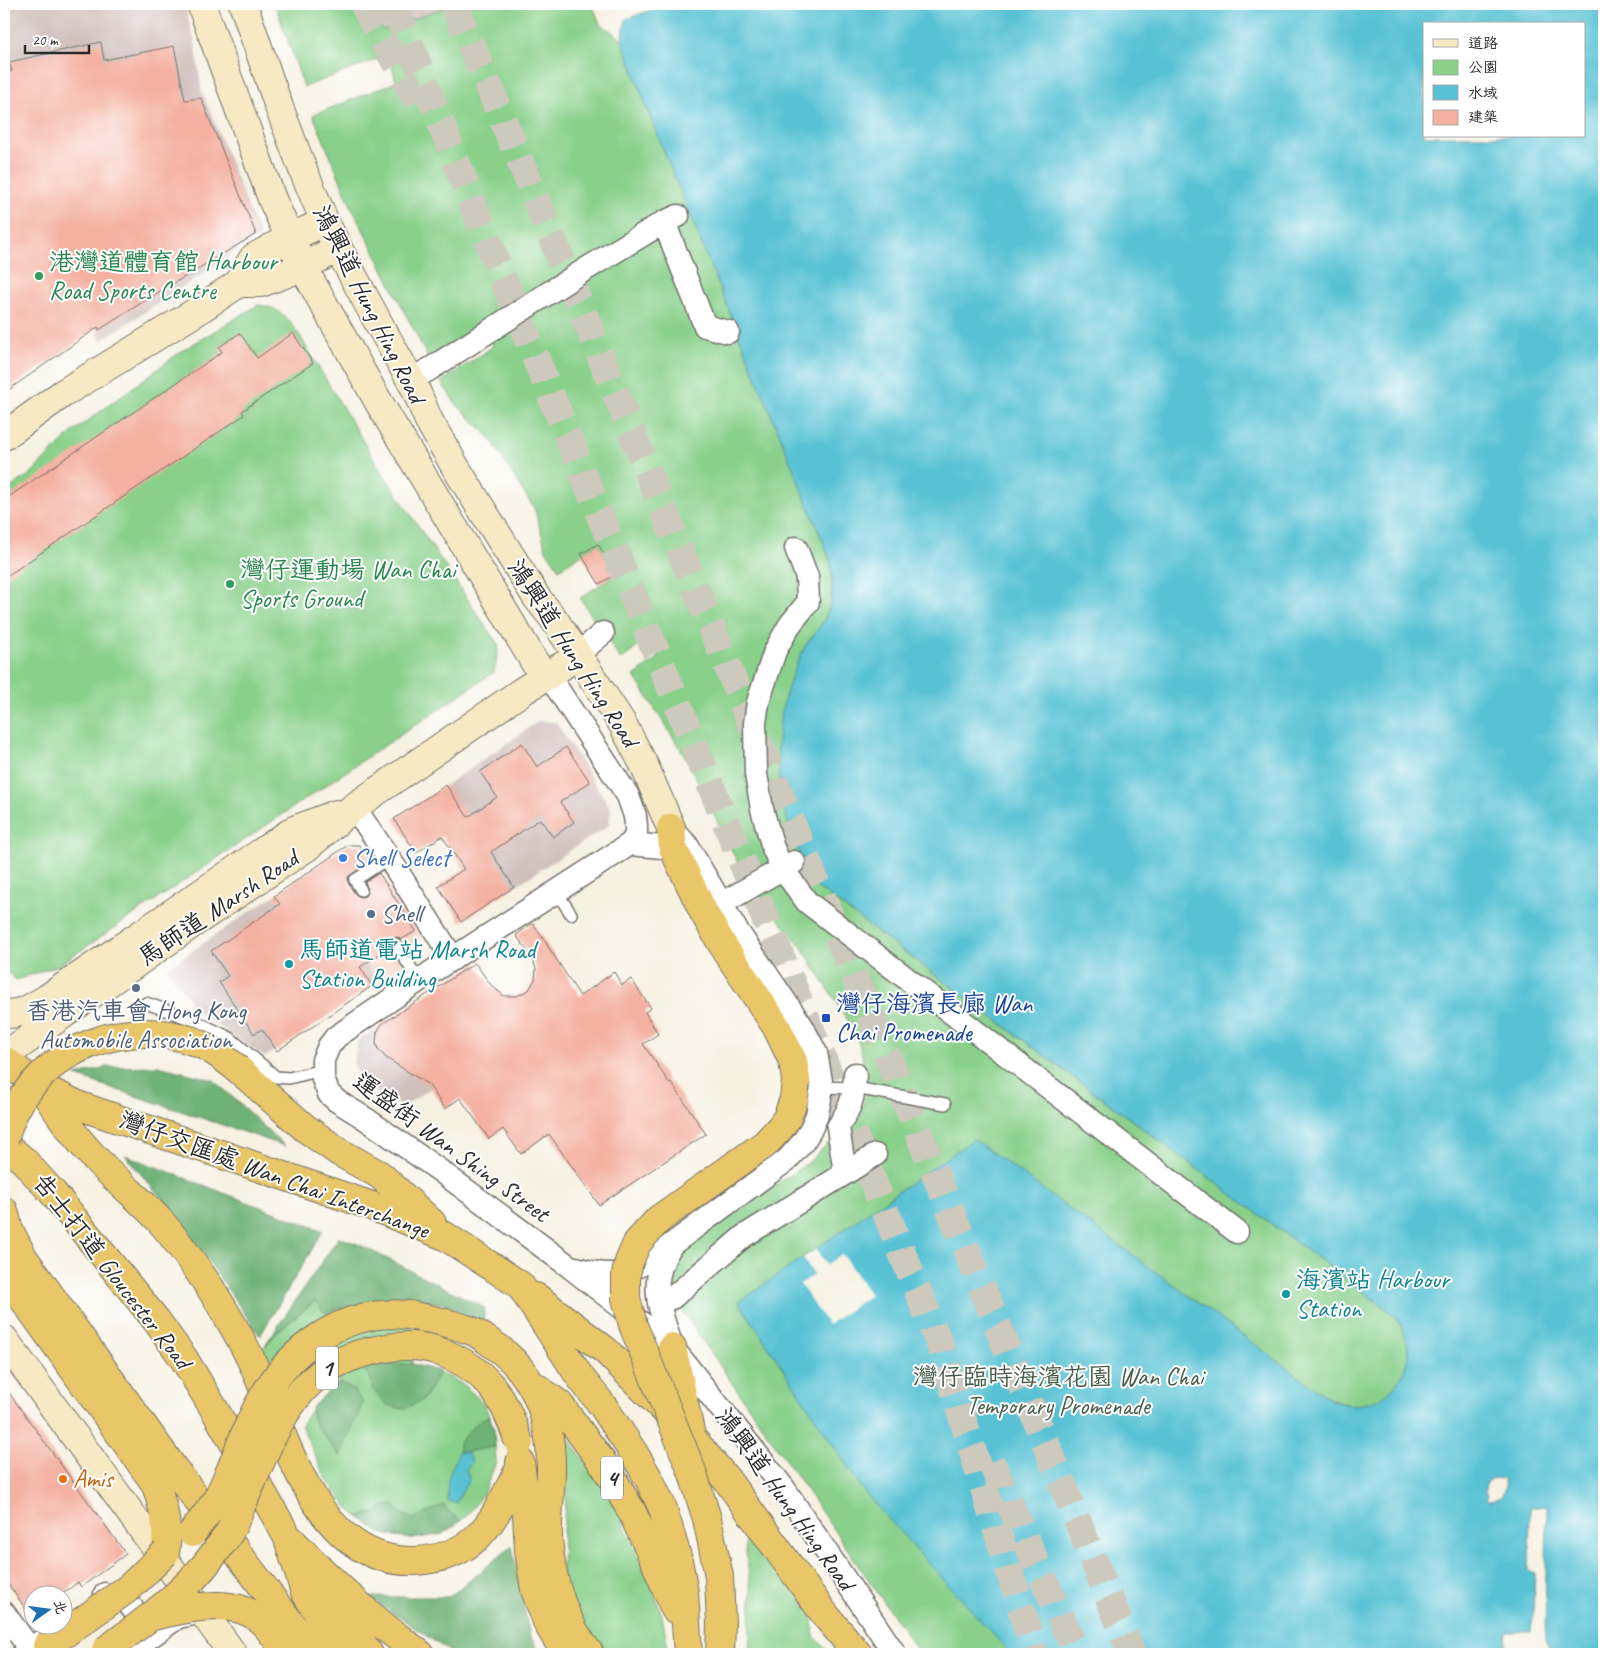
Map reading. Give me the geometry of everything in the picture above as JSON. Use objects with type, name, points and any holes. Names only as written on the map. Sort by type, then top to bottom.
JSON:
[{"type":"highway","points":[[672,838],[704,913],[725,949],[776,1026],[791,1056],[795,1071],[796,1090],[792,1108],[779,1129],[756,1151],[659,1219],[637,1243],[626,1274],[626,1298],[634,1325],[693,1474],[707,1519],[719,1576],[720,1654]]},
{"type":"highway","points":[[4,1142],[10,1120],[26,1092],[64,1057],[94,1041],[126,1034],[145,1033],[177,1036],[207,1047],[222,1056],[305,1128],[339,1152],[380,1175],[445,1236]]},
{"type":"highway","name":"灣仔交匯處 Wan Chai Interchange","points":[[4,1060],[41,1087],[80,1106],[350,1197],[445,1236],[520,1285],[580,1377],[603,1406],[636,1454],[663,1509],[671,1534],[684,1593],[688,1649]]},
{"type":"highway","points":[[41,1087],[69,1130],[160,1221],[183,1249],[213,1292],[253,1364],[290,1453],[308,1490],[330,1521],[350,1540],[376,1555],[388,1559],[404,1561],[428,1560],[452,1554],[468,1545],[488,1527],[520,1468]]},
{"type":"highway","name":"告士打道 Gloucester Road","points":[[4,1142],[53,1193],[156,1320],[184,1359],[287,1536],[304,1592],[344,1654]]},
{"type":"highway","points":[[4,1211],[10,1230],[23,1257],[192,1493],[314,1654]]},
{"type":"highway","points":[[4,1272],[155,1483],[165,1514],[167,1542],[158,1549]]},
{"type":"highway","points":[[520,1285],[566,1318],[606,1351],[691,1437],[727,1480],[826,1616],[858,1654]]},
{"type":"highway","name":"1","points":[[30,1653],[130,1587],[158,1549],[192,1533],[217,1499],[256,1409],[284,1367],[314,1340],[351,1320],[398,1314],[438,1321],[473,1331],[504,1351],[533,1385],[543,1413],[551,1465],[548,1523],[553,1572],[561,1603],[568,1619],[590,1654]]},
{"type":"highway","name":"1","points":[[101,1654],[151,1617],[198,1573],[229,1533],[276,1430],[290,1405],[313,1378],[324,1370],[350,1357],[381,1348],[409,1346],[432,1349],[461,1362],[488,1382],[499,1396],[511,1419],[519,1443],[520,1468],[526,1503],[529,1550],[535,1590],[548,1624],[566,1654]]},
{"type":"highway","points":[[672,1347],[691,1437]]},
{"type":"highway","name":"4","points":[[533,1385],[559,1404],[609,1473],[631,1510],[654,1558],[688,1649]]},
{"type":"highway","name":"告士打道 Gloucester Road","points":[[287,1536],[326,1576]]},
{"type":"highway","points":[[326,1576],[349,1623],[369,1654]]},
{"type":"highway","points":[[326,1576],[377,1621],[420,1654]]},
{"type":"highway","points":[[151,1617],[175,1610],[204,1606],[241,1608],[259,1617],[288,1654]]},
{"type":"main road","name":"鴻興道 Hung Hing Road","points":[[202,4],[272,199],[289,238],[303,267],[378,401],[556,669],[622,723],[634,744],[672,838]]},
{"type":"main road","name":"鴻興道 Hung Hing Road","points":[[243,4],[279,108],[325,222],[338,248],[410,380],[429,421],[456,468],[537,598],[553,618],[556,669]]},
{"type":"main road","points":[[4,436],[62,394],[194,313],[239,283],[253,258],[289,238],[325,222]]},
{"type":"main road","points":[[239,283],[261,283],[303,267],[338,248]]},
{"type":"main road","name":"馬師道 Marsh Road","points":[[4,1056],[195,922],[307,848],[354,807],[497,708],[506,684],[556,669]]},
{"type":"main road","name":"馬師道 Marsh Road","points":[[4,1014],[26,1010],[46,999],[294,830],[354,807]]},
{"type":"main road","points":[[4,1339],[233,1654]]},
{"type":"street","points":[[410,380],[586,268],[671,219],[705,326],[728,332]]},
{"type":"street","points":[[796,548],[808,577],[808,602],[789,626],[775,651],[758,702],[755,723],[756,774],[762,809],[773,848],[788,865],[807,902],[1237,1232]]},
{"type":"street","points":[[556,669],[603,633]]},
{"type":"street","name":"鴻興道 Hung Hing Road","points":[[556,669],[628,796],[636,816],[636,836],[630,844]]},
{"type":"street","points":[[354,807],[453,959]]},
{"type":"street","points":[[630,844],[672,838]]},
{"type":"street","name":"鴻興道 Hung Hing Road","points":[[570,1266],[598,1274],[613,1275],[623,1273],[649,1261],[776,1168],[796,1151],[810,1131],[817,1115],[822,1087],[816,1053],[802,1026],[736,929],[686,845],[672,838]]},
{"type":"street","name":"運盛街 Wan Shing Street","points":[[570,1266],[439,1170],[337,1101],[329,1094],[325,1085],[322,1070],[323,1060],[325,1053],[336,1037],[419,980],[630,844]]},
{"type":"street","points":[[721,904],[788,865]]},
{"type":"street","points":[[845,1174],[838,1127],[850,1107],[855,1081]]},
{"type":"street","points":[[672,1298],[744,1236],[875,1155]]},
{"type":"street","name":"鴻興道 Hung Hing Road","points":[[671,1245],[660,1267],[657,1278],[657,1290],[661,1314],[672,1347]]},
{"type":"street","name":"鴻興道 Hung Hing Road","points":[[570,1266],[672,1347],[783,1487],[895,1654]]},
{"type":"street","points":[[72,1618],[105,1594],[158,1549]]},
{"type":"street","points":[[105,1594],[116,1596],[126,1601],[134,1609],[138,1619],[139,1631],[131,1651]]},
{"type":"street","points":[[4,1612],[30,1653],[49,1636]]},
{"type":"street","points":[[131,1651],[178,1617],[192,1615],[207,1618]]},
{"type":"lane","points":[[361,890],[355,880],[389,858]]},
{"type":"lane","points":[[556,891],[571,914]]},
{"type":"lane","points":[[395,944],[419,980]]},
{"type":"lane","points":[[146,1003],[193,1020],[230,1038],[276,1077],[289,1078],[322,1070]]},
{"type":"lane","points":[[822,1087],[855,1081],[945,1104]]},
{"type":"lane","points":[[680,1391],[688,1395],[714,1401]]},
{"type":"shaded area","points":[[4,4],[184,4],[196,47],[201,89],[260,236],[101,341],[48,184],[30,188],[4,110]]},
{"type":"shaded area","points":[[372,4],[454,4],[382,30]]},
{"type":"shaded area","points":[[539,721],[556,722],[611,809],[609,825],[514,887],[446,785]]},
{"type":"shaded area","name":"Shell","points":[[348,845],[363,845],[420,932],[418,956],[378,982],[322,896],[318,867]]},
{"type":"shaded area","name":"馬師道電站 Marsh Road Station Building","points":[[307,873],[378,982],[265,1057],[198,1012],[167,968]]},
{"type":"shaded area","points":[[457,974],[502,1040],[403,1107],[361,1082],[353,1064],[358,1041]]},
{"type":"green space","name":"灣仔臨時海濱花園 Wan Chai Temporary Promenade","points":[[275,4],[372,4],[382,30],[454,4],[592,4],[600,23],[622,39],[649,114],[830,559],[832,588],[829,609],[821,626],[801,654],[796,667],[783,713],[778,745],[780,778],[792,829],[802,859],[818,888],[1388,1310],[1402,1328],[1408,1347],[1406,1366],[1397,1383],[1384,1396],[1366,1404],[1346,1404],[1324,1395],[1323,1654],[920,1654],[680,1308],[675,1288],[679,1264],[694,1242],[810,1161],[863,1105],[865,1075],[861,1050],[854,1030],[802,948],[767,905],[739,865],[686,758],[634,676],[659,657],[647,640],[621,660],[580,598],[616,574],[598,544],[559,569],[546,550],[535,510],[490,438],[455,403],[441,382],[493,346],[484,324],[428,358],[351,206],[313,115],[396,82],[389,55],[304,87]]},
{"type":"green space","name":"灣仔運動場 Wan Chai Sports Ground","points":[[258,305],[277,310],[290,322],[298,333],[378,466],[499,646],[494,672],[59,965],[16,980],[4,969],[4,492],[29,475],[70,434],[183,350]]},
{"type":"green space","points":[[158,1066],[214,1080],[285,1146],[76,1076],[106,1067]]},
{"type":"green space","points":[[125,1155],[323,1231],[260,1336],[183,1225]]},
{"type":"green space","points":[[339,1237],[360,1245],[485,1308],[483,1323],[445,1304],[410,1299],[376,1300],[338,1308],[325,1313],[315,1301],[280,1329],[265,1345]]},
{"type":"green space","points":[[410,1299],[412,1364],[438,1371],[464,1385],[484,1404],[494,1428],[496,1462],[485,1490],[468,1515],[442,1534],[412,1539],[379,1533],[350,1510],[326,1479],[301,1425],[315,1404],[339,1382],[310,1326],[266,1364],[258,1356],[277,1333],[315,1301],[325,1313],[367,1302]]},
{"type":"green space","points":[[412,1364],[438,1371],[430,1390],[423,1399],[404,1409],[387,1405],[372,1389],[371,1379],[365,1370],[370,1367]]},
{"type":"green space","points":[[339,1382],[353,1390],[363,1402],[340,1456],[315,1425],[311,1410]]},
{"type":"green space","points":[[489,1415],[494,1431],[495,1447],[459,1452],[459,1443],[466,1434]]},
{"type":"green space","points":[[564,1433],[608,1491],[649,1577],[662,1615],[669,1654],[601,1654],[585,1634],[562,1574],[563,1530],[568,1479]]},
{"type":"green space","points":[[394,1505],[399,1512],[413,1519],[444,1505],[449,1512],[461,1521],[442,1534],[412,1539],[379,1533],[359,1516],[375,1513],[384,1506]]},
{"type":"green space","points":[[749,1531],[811,1613],[814,1636],[830,1654],[749,1654],[751,1593],[745,1544]]},
{"type":"green space","points":[[512,1546],[530,1636],[541,1654],[453,1654],[369,1597],[449,1597]]},
{"type":"water","points":[[668,4],[1604,4],[1604,1654],[1561,1654],[1550,1651],[1547,1646],[1545,1640],[1547,1506],[1530,1508],[1529,1571],[1535,1574],[1532,1632],[1507,1632],[1505,1654],[1011,1654],[865,1493],[739,1302],[974,1139],[1331,1400],[1352,1405],[1371,1402],[1387,1393],[1399,1380],[1406,1363],[1408,1345],[1402,1327],[1388,1310],[818,888],[806,868],[788,823],[782,800],[778,753],[783,705],[791,679],[798,660],[829,609],[832,588],[830,559],[649,114],[622,39],[626,19]],"holes":[[[1494,1478],[1503,1479],[1505,1486],[1502,1496],[1491,1501],[1486,1500],[1486,1483]]]},
{"type":"water","points":[[459,1452],[467,1452],[472,1462],[466,1469],[469,1479],[456,1503],[447,1501],[448,1480]]},
{"type":"pier","points":[[816,1249],[826,1265],[842,1254],[870,1295],[828,1325],[800,1284],[814,1275],[803,1258]]},
{"type":"building","points":[[101,42],[104,60],[174,46],[185,100],[201,98],[256,234],[99,330],[98,327],[4,393],[4,72],[12,71],[9,62]]},
{"type":"building","points":[[240,333],[257,358],[293,333],[313,363],[242,411],[244,415],[4,578],[4,500],[222,352],[219,347]]},
{"type":"building","points":[[598,544],[616,574],[599,584],[581,554]]},
{"type":"building","points":[[522,743],[537,767],[566,747],[590,782],[560,802],[574,822],[553,837],[540,819],[491,852],[514,887],[461,922],[438,886],[464,869],[442,836],[416,853],[394,819],[446,785],[468,817],[497,797],[480,772]]},
{"type":"building","name":"馬師道電站 Marsh Road Station Building","points":[[348,845],[359,845],[371,861],[348,877],[348,883],[355,894],[361,897],[365,896],[368,890],[365,882],[379,873],[416,931],[401,940],[398,937],[391,938],[388,941],[389,948],[360,967],[372,986],[277,1051],[262,1029],[254,1034],[219,982],[228,976],[211,951],[280,904],[274,896]]},
{"type":"building","points":[[533,923],[580,996],[614,972],[622,985],[631,979],[651,1008],[645,1012],[658,1034],[643,1044],[706,1134],[599,1205],[549,1134],[521,1154],[503,1129],[489,1139],[460,1098],[445,1109],[429,1085],[386,1058],[378,1049],[376,1043],[377,1032],[382,1024],[475,963],[491,985],[504,996],[517,996],[529,990],[535,979],[536,969],[533,959],[516,935]]},
{"type":"building","points":[[4,1386],[126,1554],[81,1587],[78,1582],[72,1587],[22,1586],[22,1604],[4,1578]]},
{"type":"tunnel","points":[[363,4],[417,101]]},
{"type":"tunnel","points":[[394,4],[475,210],[940,1345],[1035,1654]]},
{"type":"tunnel","points":[[454,4],[537,201],[1132,1654]]},
{"type":"tunnel","points":[[991,1462],[1077,1654]]},
{"type":"place","name":"港灣道體育館 Harbour Road Sports Centre","points":[[39,276]]},
{"type":"place","name":"灣仔運動場 Wan Chai Sports Ground","points":[[230,584]]},
{"type":"place","name":"Shell Select","points":[[343,858]]},
{"type":"place","name":"Shell","points":[[371,914]]},
{"type":"place","name":"馬師道電站 Marsh Road Station Building","points":[[289,964]]},
{"type":"place","name":"香港汽車會 Hong Kong Automobile Association","points":[[136,988]]},
{"type":"place","name":"灣仔海濱長廊 Wan Chai Promenade","points":[[826,1018]]},
{"type":"place","name":"海濱站 Harbour Station","points":[[1286,1294]]},
{"type":"place","name":"Amis","points":[[63,1479]]}]
